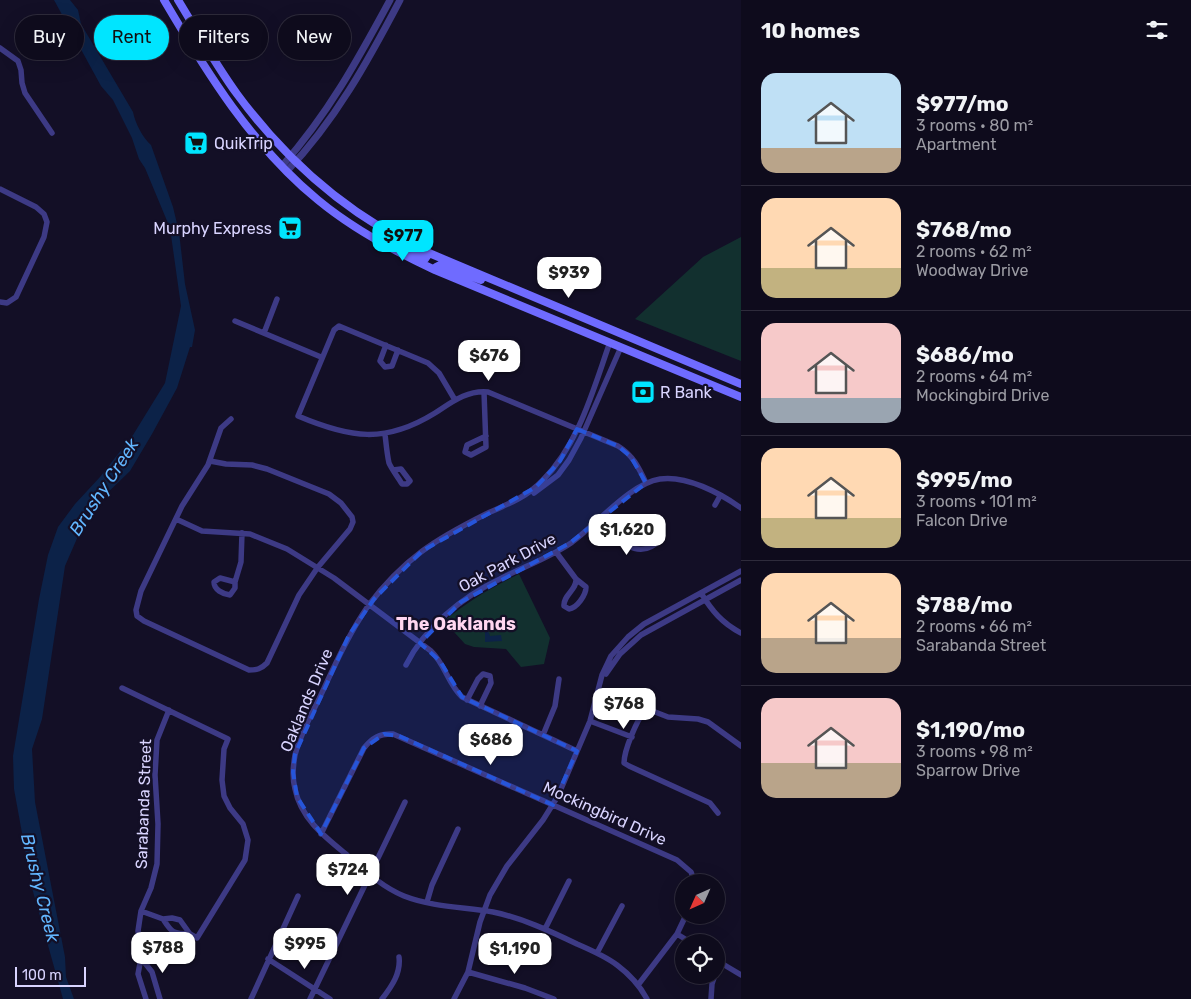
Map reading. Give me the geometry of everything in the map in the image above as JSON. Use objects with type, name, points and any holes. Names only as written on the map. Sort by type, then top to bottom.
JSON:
[{"type":"main road","points":[[164,0],[225,98],[262,145],[284,169],[319,201],[364,233],[400,254],[435,270],[741,397]]},
{"type":"main road","points":[[178,0],[238,95],[262,125],[293,159],[324,187],[372,223],[429,253],[741,384]]},
{"type":"main road","points":[[364,233],[373,234],[423,258],[426,258],[429,253]]},
{"type":"main road","points":[[435,270],[438,266],[445,266],[506,289],[514,288]]},
{"type":"main road","points":[[610,342],[615,331]]},
{"type":"main road","points":[[621,347],[625,335]]},
{"type":"main road","points":[[713,385],[730,387],[741,392]]},
{"type":"street","points":[[293,159],[333,102],[368,43],[390,0]]},
{"type":"street","points":[[284,169],[318,136],[349,93],[400,0]]},
{"type":"street","points":[[0,48],[18,61],[25,93],[52,133]]},
{"type":"street","points":[[0,189],[40,210],[46,218],[47,227],[16,297],[7,303],[0,302]]},
{"type":"street","points":[[264,333],[277,299]]},
{"type":"street","points":[[235,321],[321,357]]},
{"type":"street","points":[[455,400],[444,380],[434,368],[425,362],[340,326],[334,330],[321,357],[298,416],[343,432],[385,434],[418,422],[470,393],[484,392],[495,394],[618,446],[636,462],[646,483]]},
{"type":"street","name":"Oaklands Drive","points":[[610,342],[577,429],[560,461],[542,482],[530,492],[459,528],[422,551],[398,572],[369,606],[349,635],[301,737],[293,772],[297,797],[304,812],[322,834],[370,875],[394,891],[410,898],[427,902],[515,918],[546,929],[597,953],[619,966],[638,985],[647,999]]},
{"type":"street","points":[[386,345],[380,361],[385,367],[392,366],[398,350]]},
{"type":"street","name":"Oaklands Drive","points":[[500,508],[532,495],[558,475],[569,460],[584,431],[621,347]]},
{"type":"street","points":[[484,392],[486,436]]},
{"type":"street","points":[[210,461],[267,468],[329,494],[341,503],[352,517],[352,526],[318,567],[291,609],[267,663],[262,668],[249,670],[144,621],[137,616],[136,610],[141,591],[176,519],[210,461],[222,428],[231,419]]},
{"type":"street","points":[[385,434],[389,462],[393,470]]},
{"type":"street","name":"Oak Park Drive","points":[[406,665],[414,650],[448,612],[475,592],[556,552],[570,543],[633,491],[646,483],[676,478],[691,482],[741,508]]},
{"type":"street","points":[[715,506],[720,496]]},
{"type":"street","points":[[176,519],[202,531],[242,533],[257,536],[280,546],[318,567],[341,582],[369,606],[436,656],[453,688],[467,700],[578,751]]},
{"type":"street","points":[[600,520],[616,539],[632,547],[650,548],[661,539]]},
{"type":"street","points":[[235,582],[240,562],[242,533]]},
{"type":"street","points":[[556,552],[576,579],[586,588],[586,593],[575,608],[569,609],[564,606],[564,600],[576,585],[576,579]]},
{"type":"street","points":[[454,999],[468,972],[484,911],[498,880],[553,805],[578,751],[590,721],[607,664],[615,651],[644,624],[741,571]]},
{"type":"street","points":[[599,687],[616,658],[631,643],[648,631],[706,601],[741,580]]},
{"type":"street","points":[[701,593],[722,621],[741,634]]},
{"type":"street","points":[[467,700],[478,679],[483,674],[490,676],[491,683],[480,706]]},
{"type":"street","points":[[543,735],[555,706],[559,679]]},
{"type":"street","points":[[122,688],[228,740],[224,749],[222,780],[224,796],[230,808],[243,824],[248,840],[245,860],[197,938],[190,934],[178,919],[163,920],[141,912]]},
{"type":"street","name":"Sarabanda Street","points":[[146,999],[138,974],[141,958],[138,931],[141,912],[151,888],[157,864],[158,824],[155,775],[157,740],[168,710]]},
{"type":"street","points":[[718,813],[710,803],[624,763],[632,737],[642,714],[645,710],[650,710],[668,717],[698,719],[708,722],[741,746]]},
{"type":"street","points":[[590,721],[632,737]]},
{"type":"street","name":"Mockingbird Drive","points":[[322,834],[364,748],[374,738],[384,734],[399,736],[677,860],[692,874]]},
{"type":"street","points":[[310,999],[405,802]]},
{"type":"street","points":[[427,902],[432,885],[458,829]]},
{"type":"street","points":[[546,929],[569,881]]},
{"type":"street","points":[[250,999],[298,896]]},
{"type":"street","points":[[597,953],[622,906]]},
{"type":"street","points":[[163,920],[172,932],[190,934]]},
{"type":"street","points":[[677,934],[682,924]]},
{"type":"street","points":[[638,985],[675,937]]},
{"type":"street","points":[[382,999],[397,975],[399,957]]},
{"type":"street","name":"Sarabanda Street","points":[[141,958],[152,972],[160,999]]},
{"type":"street","points":[[268,960],[330,999]]},
{"type":"street","points":[[725,966],[741,975]]},
{"type":"street","points":[[468,972],[525,988],[554,999]]},
{"type":"street","points":[[711,999],[712,984]]},
{"type":"highlighted area","points":[[577,429],[618,446],[631,457],[646,483],[570,543],[461,602],[420,643],[440,661],[462,697],[577,751],[558,796],[553,805],[399,736],[384,734],[364,748],[321,834],[297,797],[293,772],[295,754],[349,635],[374,599],[422,551],[536,487],[560,461]]},
{"type":"green space","points":[[741,237],[741,361],[635,319],[703,257]]},
{"type":"green space","points":[[519,574],[550,638],[544,664],[521,667],[506,649],[474,647],[465,644],[444,621],[480,595]]},
{"type":"water","points":[[54,0],[70,0],[78,10],[79,15],[62,15]]},
{"type":"water","name":"Brushy Creek","points":[[84,29],[94,46],[94,60],[102,60],[133,112],[140,130],[151,145],[173,207],[179,232],[185,284],[195,330],[192,347],[190,347],[177,388],[152,434],[130,471],[97,503],[82,527],[65,566],[42,719],[32,749],[35,802],[65,957],[66,977],[74,999],[63,999],[32,888],[14,789],[13,756],[39,599],[48,555],[58,527],[133,435],[165,383],[181,306],[170,228],[145,168],[139,159],[132,138],[113,100],[101,86],[84,55]]},
{"type":"water","points":[[485,631],[488,631],[490,636],[501,635],[502,641],[485,642]]},
{"type":"place","name":"QuikTrip","points":[[196,143]]},
{"type":"place","name":"Murphy Express","points":[[290,228]]},
{"type":"place","name":"R Bank","points":[[643,392]]},
{"type":"district","name":"The Oaklands","points":[[456,624]]}]
